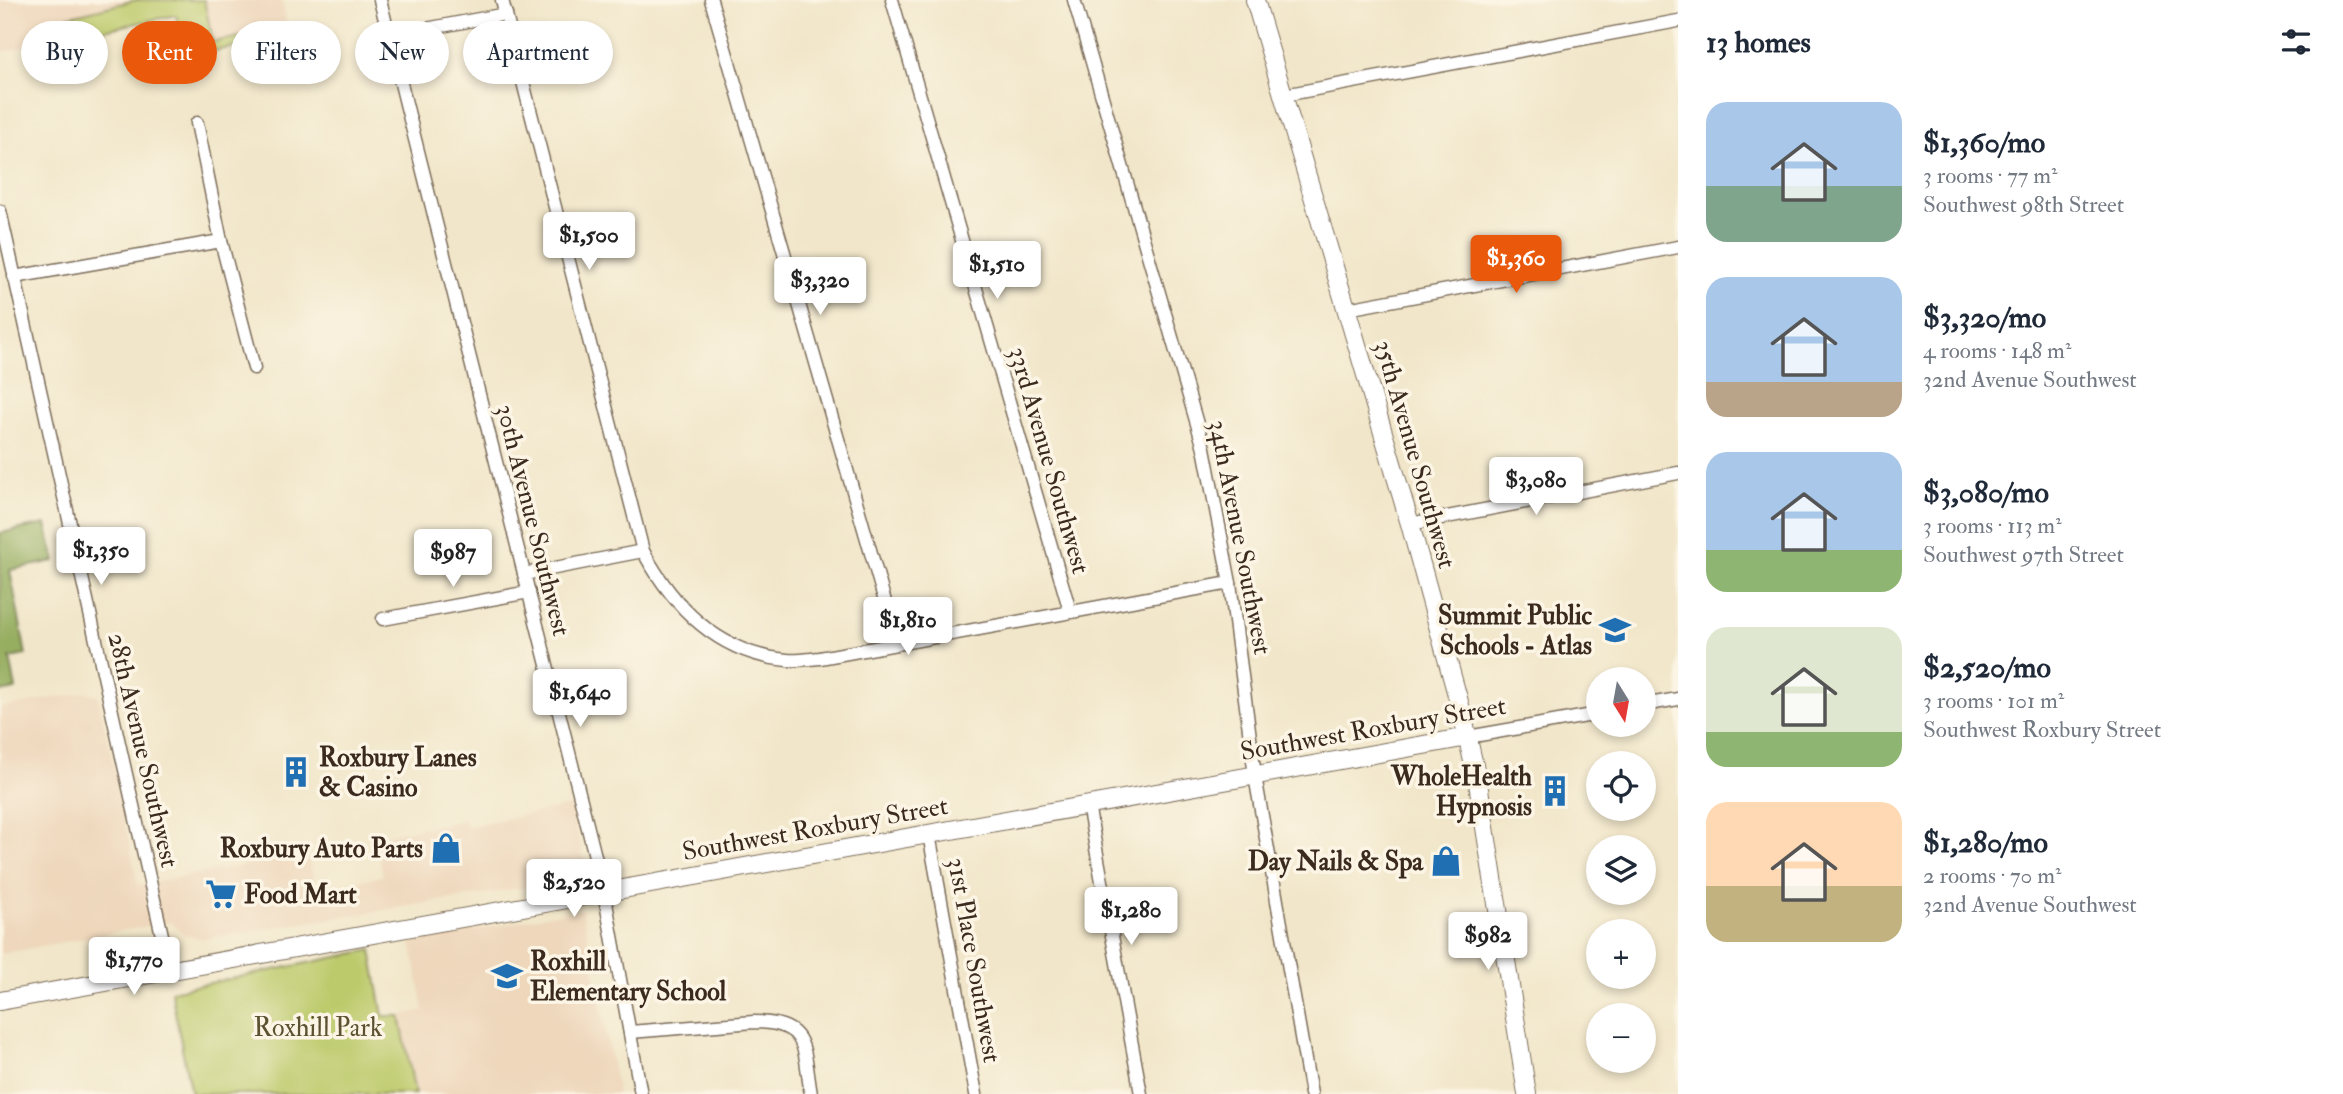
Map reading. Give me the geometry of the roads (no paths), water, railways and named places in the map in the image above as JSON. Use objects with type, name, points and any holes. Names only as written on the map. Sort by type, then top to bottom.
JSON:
[{"type":"main road","name":"35th Avenue Southwest","points":[[1255,0],[1410,524],[1468,737],[1478,782],[1527,1094]]},
{"type":"main road","name":"Southwest Roxbury Street","points":[[0,1001],[1468,737]]},
{"type":"street","name":"30th Avenue Southwest","points":[[380,0],[385,21]]},
{"type":"street","points":[[502,0],[643,551],[659,581],[702,627],[731,645],[759,655],[790,661],[1230,583]]},
{"type":"street","points":[[711,0],[897,643]]},
{"type":"street","name":"33rd Avenue Southwest","points":[[892,0],[1070,611]]},
{"type":"street","name":"34th Avenue Southwest","points":[[1074,0],[1204,448],[1230,583],[1255,776],[1311,1094]]},
{"type":"street","points":[[449,25],[506,14]]},
{"type":"street","points":[[1284,95],[1678,21]]},
{"type":"street","name":"30th Avenue Southwest","points":[[400,84],[604,892],[641,1094]]},
{"type":"street","points":[[197,123],[221,241],[254,368]]},
{"type":"street","name":"28th Avenue Southwest","points":[[0,211],[170,971]]},
{"type":"street","points":[[14,277],[221,241]]},
{"type":"street","points":[[1347,310],[1678,247]]},
{"type":"street","points":[[1410,524],[1678,473]]},
{"type":"street","points":[[524,574],[643,551]]},
{"type":"street","points":[[383,619],[529,592]]},
{"type":"street","points":[[1656,704],[1677,702]]},
{"type":"street","name":"Southwest Roxbury Street","points":[[1468,737],[1586,716]]},
{"type":"street","points":[[1088,805],[1141,1094]]},
{"type":"street","name":"31st Place Southwest","points":[[929,834],[976,1094]]},
{"type":"street","points":[[630,1032],[754,1022],[775,1022],[790,1027],[802,1044],[811,1094]]},
{"type":"place","name":"Summit Public Schools - Atlas","points":[[1615,630]]},
{"type":"place","name":"Roxbury Lanes & Casino","points":[[296,772]]},
{"type":"place","name":"WholeHealth Hypnosis","points":[[1555,791]]},
{"type":"place","name":"Roxbury Auto Parts","points":[[446,848]]},
{"type":"place","name":"Day Nails & Spa","points":[[1446,861]]},
{"type":"place","name":"Food Mart","points":[[221,894]]},
{"type":"place","name":"Roxhill Elementary School","points":[[507,976]]},
{"type":"park label","name":"Roxhill Park","points":[[318,1027]]}]
